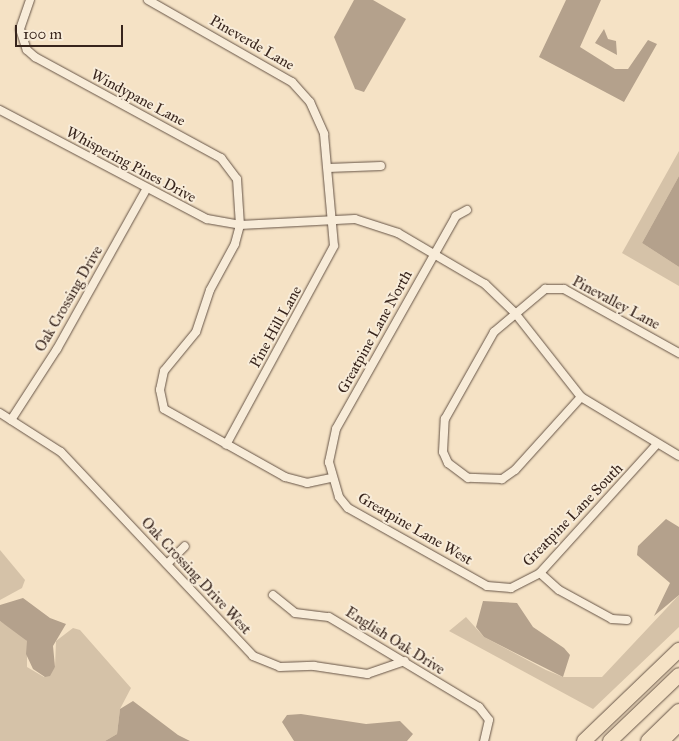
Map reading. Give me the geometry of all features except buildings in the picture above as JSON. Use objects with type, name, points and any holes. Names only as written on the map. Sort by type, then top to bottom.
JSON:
[{"type":"highway","points":[[584,741],[679,650]]},
{"type":"highway","points":[[610,741],[679,675]]},
{"type":"highway","points":[[648,741],[679,711]]},
{"type":"highway","points":[[662,741],[679,724]]},
{"type":"street","name":"Windypane Lane","points":[[30,0],[20,20],[27,50],[228,163],[237,179],[240,225]]},
{"type":"street","name":"Pineverde Lane","points":[[148,0],[292,82],[319,117],[328,168],[333,218]]},
{"type":"street","name":"Whispering Pines Drive","points":[[0,110],[193,214],[240,225],[333,218],[382,226],[435,253],[485,284],[515,312],[581,397],[679,456]]},
{"type":"street","points":[[328,168],[381,166]]},
{"type":"street","name":"Oak Crossing Drive","points":[[11,420],[57,349],[146,190]]},
{"type":"street","name":"Greatpine Lane North","points":[[331,478],[330,453],[336,429],[456,216],[467,210]]},
{"type":"street","name":"Pine Hill Lane","points":[[226,445],[330,256],[333,218]]},
{"type":"street","points":[[240,225],[196,332],[164,371],[161,400],[170,415],[294,481],[307,483],[331,478]]},
{"type":"street","name":"Pinevalley Lane","points":[[581,397],[502,479],[477,481],[457,472],[443,452],[445,419],[494,332],[535,294],[564,289],[679,353]]},
{"type":"street","name":"Oak Crossing Drive West","points":[[0,413],[61,452],[253,656],[265,663],[367,674],[405,661]]},
{"type":"street","name":"Greatpine Lane South","points":[[500,589],[526,583],[540,573],[658,444]]},
{"type":"street","name":"Greatpine Lane West","points":[[331,478],[339,497],[359,517],[500,589]]},
{"type":"street","points":[[167,564],[185,546]]},
{"type":"street","points":[[540,573],[566,594],[612,619],[627,620]]},
{"type":"street","name":"English Oak Drive","points":[[273,595],[287,609],[329,617],[405,661],[485,712],[489,729],[484,741]]},
{"type":"shaded area","points":[[354,0],[373,0],[406,19],[364,92],[355,89],[334,37]]},
{"type":"shaded area","points":[[566,0],[601,0],[580,47],[615,69],[628,69],[648,40],[657,44],[624,102],[539,57]]},
{"type":"shaded area","points":[[604,29],[608,39],[616,41],[617,55],[595,43]]},
{"type":"shaded area","points":[[679,151],[679,176],[642,243],[679,267],[679,286],[622,253]]},
{"type":"shaded area","points":[[679,176],[679,267],[642,243]]},
{"type":"shaded area","points":[[666,519],[679,527],[679,595],[654,616],[670,583],[637,555],[638,546]]},
{"type":"shaded area","points":[[0,550],[25,580],[22,588],[0,600]]},
{"type":"shaded area","points":[[679,595],[679,627],[593,709],[449,631],[466,617],[484,637],[546,670],[563,677],[602,677]]},
{"type":"shaded area","points":[[23,598],[50,618],[66,624],[53,646],[55,667],[50,676],[45,677],[33,669],[26,654],[27,641],[0,621],[0,605]]},
{"type":"shaded area","points":[[483,601],[517,603],[533,627],[564,648],[570,655],[563,677],[484,637],[476,627]]},
{"type":"shaded area","points":[[0,621],[22,635],[27,641],[27,667],[44,677],[55,667],[56,641],[73,628],[80,630],[131,688],[120,709],[117,734],[105,741],[0,741]]},
{"type":"shaded area","points":[[133,701],[178,735],[190,741],[105,741],[117,734],[120,709]]},
{"type":"shaded area","points":[[301,714],[366,724],[400,721],[413,734],[407,741],[294,741],[282,722],[287,715]]}]
